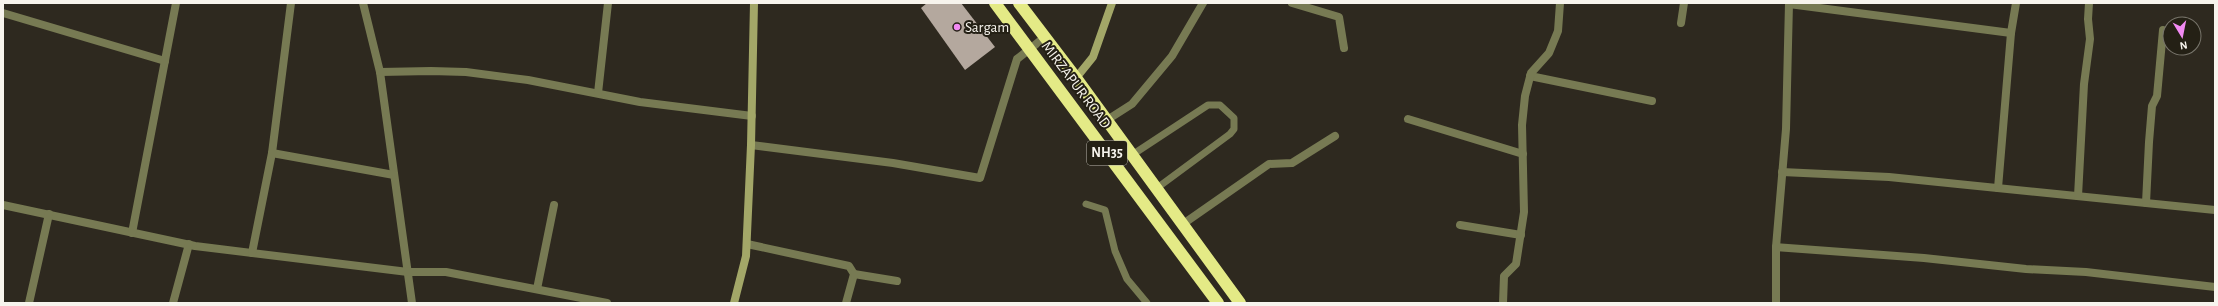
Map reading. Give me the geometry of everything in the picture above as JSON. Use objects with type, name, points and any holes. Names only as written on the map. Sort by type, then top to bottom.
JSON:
[{"type":"highway","name":"MIRZAPUR ROAD","points":[[995,3],[1218,303]]},
{"type":"highway","name":"MIRZAPUR ROAD","points":[[1019,3],[1107,120],[1240,303]]},
{"type":"street","points":[[132,233],[176,3]]},
{"type":"street","points":[[252,253],[272,153],[291,3]]},
{"type":"street","points":[[363,3],[380,72],[412,303]]},
{"type":"street","points":[[598,93],[608,3]]},
{"type":"street","points":[[734,303],[746,256],[747,244],[752,116],[754,3]]},
{"type":"street","points":[[1076,78],[1093,57],[1112,3]]},
{"type":"street","points":[[1107,120],[1132,104],[1172,56],[1203,3]]},
{"type":"street","points":[[1292,3],[1339,16],[1344,48]]},
{"type":"street","points":[[1503,303],[1504,276],[1516,264],[1524,212],[1522,125],[1530,76],[1549,53],[1558,31],[1560,3]]},
{"type":"street","points":[[1681,23],[1684,3]]},
{"type":"street","points":[[1776,303],[1776,247],[1786,129],[1789,3],[2011,33]]},
{"type":"street","points":[[1998,188],[2011,33],[2016,3]]},
{"type":"street","points":[[2078,196],[2084,84],[2090,39],[2088,19],[2089,3]]},
{"type":"street","points":[[3,13],[165,61]]},
{"type":"street","points":[[751,145],[893,163],[980,178],[1017,59],[1045,37]]},
{"type":"street","points":[[2146,203],[2152,106],[2157,96],[2162,41]]},
{"type":"street","points":[[380,72],[431,70],[466,72],[528,80],[640,102],[752,116]]},
{"type":"street","points":[[1530,76],[1652,101]]},
{"type":"street","points":[[1408,119],[1523,154]]},
{"type":"street","points":[[1183,224],[1269,164],[1292,163],[1335,136]]},
{"type":"street","points":[[272,153],[394,175]]},
{"type":"street","points":[[1782,172],[1889,177],[2215,210]]},
{"type":"street","points":[[537,289],[554,204]]},
{"type":"street","points":[[3,205],[189,244],[408,272],[446,272],[607,303]]},
{"type":"street","points":[[28,303],[49,214]]},
{"type":"street","points":[[1460,225],[1520,235]]},
{"type":"street","points":[[173,303],[189,244]]},
{"type":"street","points":[[747,244],[849,266],[854,274],[846,303]]},
{"type":"street","points":[[1776,247],[1924,258],[2026,269],[2086,272],[2215,287]]},
{"type":"street","points":[[854,274],[897,281]]},
{"type":"lane","points":[[1132,155],[1202,107],[1208,105],[1220,105],[1230,113],[1235,124],[1230,134],[1157,188]]},
{"type":"lane","points":[[1086,204],[1105,210],[1116,251],[1127,278],[1147,303]]},
{"type":"building","name":"Sargam","points":[[927,3],[961,3],[995,47],[965,70],[921,8]]},
{"type":"place","name":"Sargam","points":[[957,27]]}]
